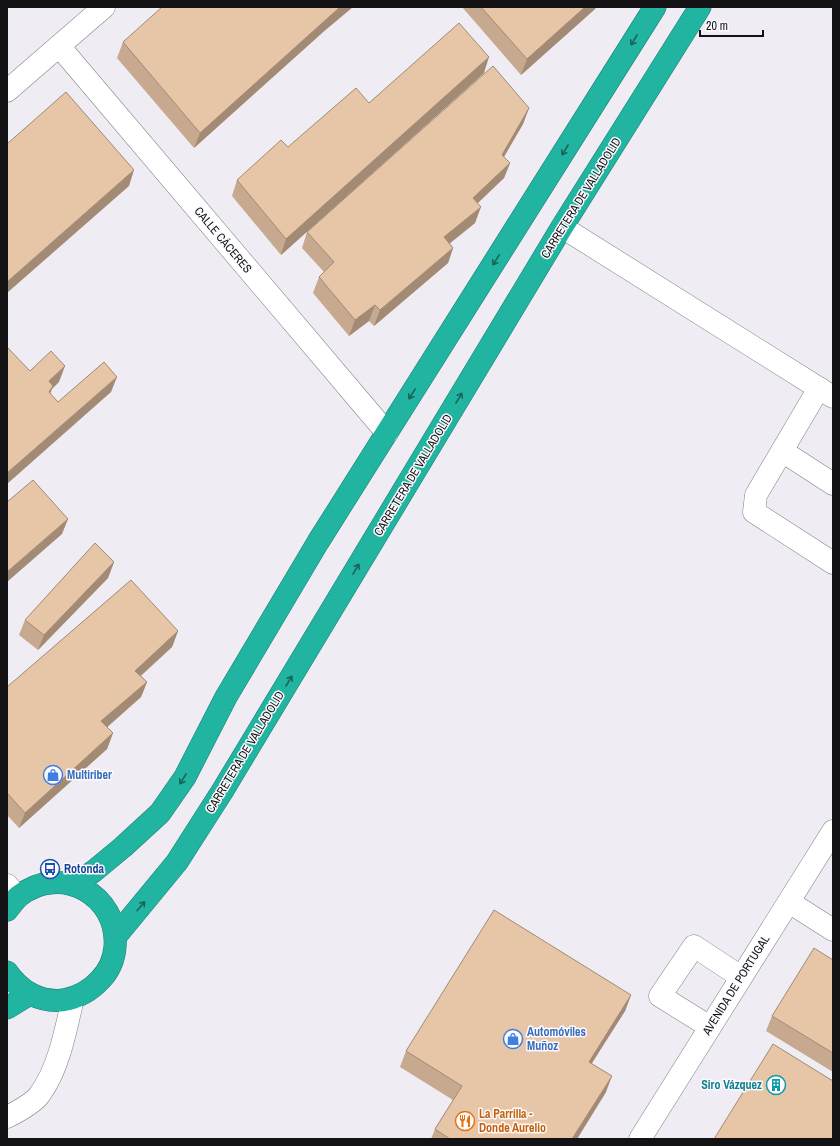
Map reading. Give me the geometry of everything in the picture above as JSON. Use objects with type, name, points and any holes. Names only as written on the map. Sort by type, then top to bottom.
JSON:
[{"type":"highway","points":[[74,885],[123,848],[160,813],[185,777],[234,684],[318,542],[655,7]]},
{"type":"highway","name":"CARRETERA DE VALLADOLID","points":[[116,936],[177,862],[215,803],[562,227],[700,7]]},
{"type":"highway","points":[[7,972],[15,984],[30,994],[44,999],[58,1000],[73,998],[91,989],[106,975],[114,956],[116,936],[112,919],[103,904],[90,892],[74,885],[55,882],[35,886],[11,897]]},
{"type":"highway","points":[[7,1008],[30,994]]},
{"type":"street","points":[[7,91],[104,7]]},
{"type":"street","name":"CALLE CÁCERES","points":[[58,46],[387,433]]},
{"type":"street","points":[[562,227],[826,392],[782,451],[756,495],[754,512],[833,563]]},
{"type":"street","points":[[782,451],[833,484]]},
{"type":"street","name":"AVENIDA DE PORTUGAL","points":[[640,1139],[833,831]]},
{"type":"street","points":[[789,902],[833,930]]},
{"type":"street","points":[[710,1027],[660,996],[694,946],[741,977]]},
{"type":"street","points":[[7,1117],[40,1096],[51,1074],[60,1050],[73,998]]},
{"type":"building","points":[[162,7],[340,7],[200,133],[123,42]]},
{"type":"building","points":[[481,7],[585,7],[527,59]]},
{"type":"building","points":[[459,23],[489,57],[286,239],[237,180],[281,140],[288,147],[356,88],[369,103]]},
{"type":"building","points":[[493,66],[529,108],[502,155],[510,163],[473,198],[481,207],[444,237],[453,248],[380,310],[375,305],[355,320],[319,277],[334,262],[307,232]]},
{"type":"building","points":[[66,92],[134,170],[7,282],[7,144]]},
{"type":"building","points":[[7,347],[30,371],[51,351],[65,366],[49,381],[53,386],[49,392],[58,402],[104,362],[117,377],[7,473]]},
{"type":"building","points":[[33,480],[68,519],[7,572],[7,502]]},
{"type":"building","points":[[95,543],[114,562],[44,635],[25,620]]},
{"type":"building","points":[[131,580],[178,631],[135,671],[147,682],[101,721],[113,733],[25,813],[7,793],[7,687]]},
{"type":"building","name":"Automóviles Muñoz","points":[[494,910],[631,995],[589,1062],[612,1076],[572,1139],[450,1139],[435,1129],[462,1086],[406,1051]]},
{"type":"building","points":[[814,948],[833,960],[833,1053],[772,1016]]},
{"type":"building","name":"Siro Vázquez","points":[[773,1044],[833,1081],[833,1139],[714,1139]]},
{"type":"place","name":"Multiriber","points":[[53,775]]},
{"type":"place","name":"Rotonda","points":[[50,869]]},
{"type":"place","name":"Automóviles Muñoz","points":[[513,1039]]},
{"type":"place","name":"Siro Vázquez","points":[[776,1085]]},
{"type":"place","name":"La Parrilla - Donde Aurelio","points":[[465,1121]]}]
